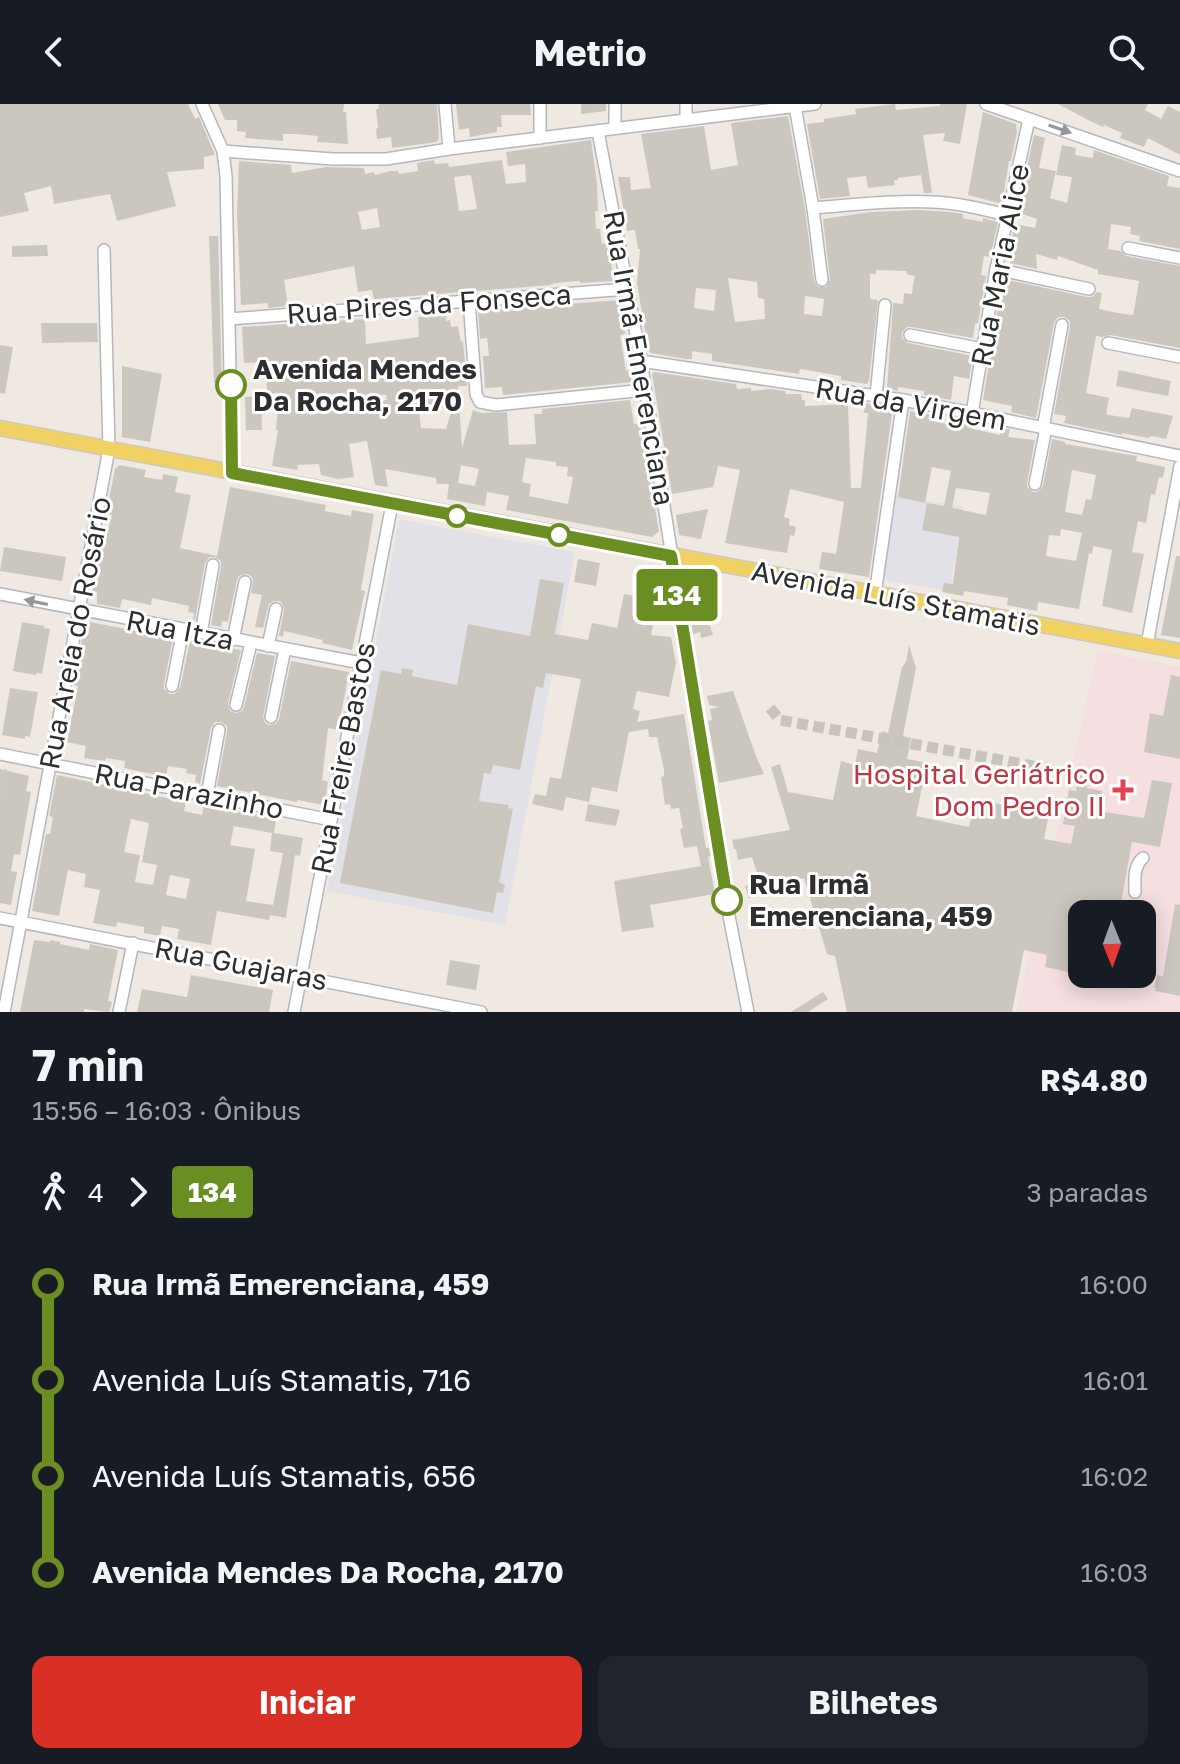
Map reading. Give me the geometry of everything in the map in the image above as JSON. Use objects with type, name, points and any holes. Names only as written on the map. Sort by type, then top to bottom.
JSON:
[{"type":"main road","name":"Avenida Luís Stamatis","points":[[0,428],[1180,651]]},
{"type":"street","points":[[202,104],[223,151],[226,176],[232,473]]},
{"type":"street","points":[[445,104],[449,149]]},
{"type":"street","points":[[540,104],[540,138]]},
{"type":"street","points":[[615,104],[615,128]]},
{"type":"street","points":[[686,104],[686,120]]},
{"type":"street","points":[[223,151],[386,159],[686,120],[753,108],[815,104]]},
{"type":"street","points":[[986,104],[1180,171]]},
{"type":"street","points":[[803,105],[822,280]]},
{"type":"street","name":"Rua Maria Alice","points":[[972,413],[996,269],[1029,119]]},
{"type":"street","name":"Rua Irmã Emerenciana","points":[[598,131],[641,361],[729,916],[748,1012]]},
{"type":"street","points":[[813,208],[883,202],[934,202],[1007,215]]},
{"type":"street","points":[[1128,248],[1180,258]]},
{"type":"street","name":"Rua Areia do Rosário","points":[[4,1012],[109,449],[104,250]]},
{"type":"street","points":[[996,269],[1089,289]]},
{"type":"street","name":"Rua Pires da Fonseca","points":[[229,319],[628,289]]},
{"type":"street","points":[[469,300],[476,394],[480,402],[496,405],[645,390]]},
{"type":"street","points":[[876,396],[885,305]]},
{"type":"street","points":[[1035,484],[1062,325]]},
{"type":"street","points":[[910,335],[983,349]]},
{"type":"street","points":[[1108,343],[1180,357]]},
{"type":"street","name":"Rua da Virgem","points":[[641,361],[903,400],[1180,456]]},
{"type":"street","points":[[875,594],[903,400]]},
{"type":"street","points":[[1147,645],[1180,466]]},
{"type":"street","name":"Rua Freire Bastos","points":[[294,1012],[392,504]]},
{"type":"street","points":[[201,633],[213,565]]},
{"type":"street","points":[[233,640],[245,582]]},
{"type":"street","name":"Rua Itza","points":[[0,594],[361,663]]},
{"type":"street","points":[[268,646],[276,609]]},
{"type":"street","points":[[172,686],[183,630]]},
{"type":"street","points":[[236,705],[251,643]]},
{"type":"street","points":[[271,717],[285,649]]},
{"type":"street","points":[[207,795],[219,730]]},
{"type":"street","name":"Rua Parazinho","points":[[4,755],[331,820]]},
{"type":"street","points":[[1135,892],[1136,867],[1143,858]]},
{"type":"street","name":"Rua Guajaras","points":[[0,918],[481,1012]]},
{"type":"street","points":[[119,1012],[133,943]]},
{"type":"path","points":[[0,802],[4,755]]},
{"type":"shaded area","points":[[892,495],[963,507],[950,591],[879,579]]},
{"type":"shaded area","points":[[399,521],[575,552],[505,925],[327,891]]},
{"type":"shaded area","name":"Hospital Geriátrico Dom Pedro II","points":[[1098,651],[1180,667],[1180,1012],[1016,1012]]},
{"type":"building","points":[[0,104],[188,104],[195,119],[199,117],[215,155],[204,157],[204,169],[167,172],[176,206],[117,221],[110,194],[54,204],[51,186],[24,193],[29,211],[0,217]]},
{"type":"building","points":[[218,104],[344,104],[348,144],[317,142],[318,136],[296,134],[283,134],[283,141],[245,138],[246,132],[237,131],[237,120],[225,120]]},
{"type":"building","points":[[379,104],[437,104],[437,142],[392,148],[391,137],[377,139],[376,109]]},
{"type":"building","points":[[456,104],[530,104],[531,115],[501,115],[502,127],[497,127],[497,132],[470,137],[469,128],[459,130]]},
{"type":"building","points":[[581,104],[606,104],[606,111],[581,114]]},
{"type":"building","points":[[895,104],[896,110],[967,104],[960,144],[943,141],[945,133],[923,135],[932,193],[924,193],[921,175],[898,178],[894,180],[895,185],[868,188],[866,176],[847,178],[850,196],[820,199],[807,124],[856,114],[855,109]]},
{"type":"building","points":[[1058,104],[1148,104],[1145,110],[1161,119],[1168,106],[1180,112],[1180,155],[1148,138],[1144,147],[1120,138],[1122,133]]},
{"type":"building","points":[[983,112],[1016,124],[1002,204],[968,195]]},
{"type":"building","points":[[788,116],[814,281],[818,287],[826,287],[830,280],[823,219],[871,212],[918,210],[951,212],[963,214],[963,218],[998,222],[990,257],[984,256],[981,275],[986,276],[973,338],[912,327],[907,327],[902,333],[902,338],[908,343],[973,356],[969,379],[954,376],[951,400],[924,395],[924,391],[898,387],[898,391],[887,389],[893,303],[903,304],[904,293],[912,294],[915,276],[906,274],[907,271],[876,270],[876,274],[870,274],[870,299],[878,300],[867,384],[800,369],[799,374],[712,361],[712,354],[692,351],[692,359],[651,353],[637,283],[640,249],[635,230],[627,231],[618,177],[630,177],[631,190],[651,188],[641,134],[704,126],[711,170],[738,165],[731,123]],"holes":[[[728,278],[757,282],[758,298],[764,299],[765,319],[735,322]],[[696,288],[716,290],[714,311],[694,308]],[[805,296],[824,299],[822,316],[804,314]]]},
{"type":"building","points":[[1034,135],[1045,138],[1039,168],[1056,171],[1050,198],[1067,203],[1072,177],[1056,175],[1062,145],[1076,148],[1075,155],[1093,158],[1094,150],[1169,176],[1167,186],[1180,188],[1180,249],[1139,241],[1140,236],[1130,234],[1131,227],[1111,224],[1108,249],[1120,251],[1126,256],[1180,266],[1180,348],[1110,335],[1096,336],[1086,393],[1109,398],[1106,414],[1109,415],[1129,418],[1132,408],[1173,416],[1166,439],[1122,435],[1064,423],[1066,416],[1054,414],[1070,327],[1070,321],[1064,317],[1058,317],[1054,323],[1036,418],[1011,412],[1012,406],[983,400],[999,302],[1002,303],[1003,279],[1087,297],[1102,293],[1099,309],[1118,313],[1133,315],[1135,305],[1139,281],[1098,274],[1098,270],[1058,256],[1057,260],[1036,254],[1037,269],[1010,263],[1014,250],[1009,248],[1015,224],[1035,228],[1037,219],[1017,212]]},
{"type":"building","points":[[591,140],[597,184],[596,229],[600,229],[602,244],[608,243],[614,281],[564,282],[374,299],[372,290],[358,292],[354,266],[284,280],[288,306],[268,308],[268,303],[241,305],[237,212],[239,161],[291,165],[292,173],[326,167],[364,168],[365,174],[374,172],[375,175],[390,171],[398,171],[399,174],[418,171],[417,163],[434,160],[435,164],[448,163],[449,167],[502,160],[506,184],[526,182],[525,164],[508,166],[506,152]],"holes":[[[471,175],[477,209],[459,211],[454,177]],[[377,208],[380,227],[362,230],[358,212]]]},
{"type":"building","points":[[209,236],[218,236],[222,382],[214,382]]},
{"type":"building","points":[[47,245],[48,256],[12,257],[12,246]]},
{"type":"building","points":[[619,300],[625,334],[620,335],[626,371],[631,370],[633,382],[503,395],[502,387],[485,388],[483,356],[489,356],[487,338],[480,339],[478,311]]},
{"type":"building","points":[[446,316],[451,327],[458,326],[463,341],[467,386],[458,386],[462,448],[473,410],[481,413],[507,412],[509,445],[536,444],[534,414],[542,414],[542,409],[630,400],[634,424],[640,423],[659,531],[652,537],[506,510],[509,496],[487,492],[485,506],[447,499],[449,484],[437,484],[436,478],[385,469],[388,487],[375,485],[367,441],[349,444],[354,477],[338,479],[321,475],[319,464],[297,465],[298,470],[272,466],[278,430],[279,393],[267,394],[266,362],[244,363],[242,327],[365,319],[366,344],[419,337],[418,317]],"holes":[[[307,394],[386,395],[387,400],[310,415]],[[453,406],[446,429],[421,428],[419,411]],[[526,458],[556,462],[556,466],[568,467],[567,476],[573,477],[568,504],[529,496],[531,484],[522,482]],[[461,465],[479,469],[475,486],[458,483]]]},
{"type":"building","points":[[41,323],[97,323],[98,342],[42,343]]},
{"type":"building","points":[[0,345],[13,347],[5,394],[0,393]]},
{"type":"building","points":[[122,366],[162,374],[150,442],[122,437]]},
{"type":"building","points":[[1119,370],[1171,381],[1168,396],[1116,386]]},
{"type":"building","points":[[654,372],[736,384],[737,389],[770,389],[801,394],[805,406],[848,404],[851,488],[861,488],[868,413],[864,413],[865,403],[893,407],[869,577],[819,569],[822,552],[836,554],[844,502],[790,489],[784,517],[790,519],[789,525],[796,527],[794,536],[790,535],[787,553],[725,543],[740,470],[718,466],[713,487],[672,494]]},
{"type":"building","points":[[261,396],[262,430],[246,430],[245,397]]},
{"type":"building","points":[[910,411],[937,416],[936,422],[959,426],[960,421],[974,424],[973,429],[1000,435],[1001,428],[1010,429],[1008,437],[1035,440],[1027,483],[1033,492],[1038,492],[1043,486],[1052,439],[1137,456],[1136,461],[1165,467],[1155,495],[1151,494],[1146,523],[1138,521],[1132,552],[1144,554],[1132,613],[1102,606],[1112,550],[1093,546],[1079,609],[1038,602],[1037,611],[1007,605],[1008,598],[964,591],[963,596],[942,592],[944,583],[953,584],[959,537],[922,530],[927,503],[944,506],[951,471],[932,467],[925,503],[898,497]],"holes":[[[1072,470],[1096,475],[1091,500],[1086,499],[1082,515],[1065,512]],[[956,488],[990,493],[986,515],[952,508]],[[1061,529],[1082,533],[1076,561],[1046,556],[1049,535],[1060,536]]]},
{"type":"building","points":[[120,465],[146,470],[144,477],[162,480],[163,474],[178,477],[175,492],[191,495],[180,548],[217,556],[230,487],[326,505],[325,511],[351,516],[352,510],[374,514],[361,590],[365,591],[352,650],[284,631],[283,637],[279,636],[284,610],[279,601],[269,604],[263,628],[255,627],[262,595],[251,593],[253,580],[246,574],[237,580],[228,622],[222,621],[221,627],[211,625],[221,566],[221,561],[215,557],[209,557],[205,563],[195,620],[194,613],[188,612],[189,606],[152,598],[151,605],[122,599],[120,608],[97,604],[97,592],[92,591],[94,574],[102,533],[107,534],[112,515],[106,514],[115,469]]},
{"type":"building","points":[[708,509],[701,539],[679,535],[676,515]]},
{"type":"building","points":[[4,547],[66,557],[62,581],[0,571]]},
{"type":"building","points":[[1176,556],[1180,556],[1180,638],[1161,635]]},
{"type":"building","points":[[578,559],[600,563],[596,586],[574,582]]},
{"type":"building","points":[[641,571],[663,575],[651,635],[671,637],[676,663],[669,697],[637,691],[633,709],[640,711],[637,722],[684,714],[706,848],[709,848],[711,856],[708,857],[715,894],[650,905],[654,927],[622,932],[614,881],[701,866],[697,846],[684,848],[679,808],[671,809],[670,804],[665,805],[661,777],[664,770],[657,737],[649,737],[648,729],[629,732],[617,792],[592,787],[589,802],[566,797],[563,811],[532,804],[535,794],[546,796],[550,777],[561,779],[581,679],[546,673],[543,688],[536,686],[520,770],[493,765],[491,774],[484,773],[479,801],[509,805],[508,808],[513,809],[499,882],[505,885],[503,893],[497,892],[493,913],[340,883],[381,670],[401,674],[402,668],[413,670],[412,676],[457,685],[468,624],[530,636],[540,579],[564,583],[555,634],[588,640],[592,623],[617,628],[624,594],[636,596]]},
{"type":"building","points":[[685,573],[693,574],[713,635],[701,638],[700,632],[693,634]]},
{"type":"building","points":[[22,622],[50,629],[42,674],[13,671]]},
{"type":"building","points":[[90,622],[173,638],[164,684],[164,689],[170,694],[175,694],[180,688],[190,641],[241,650],[228,704],[230,711],[235,713],[244,707],[257,653],[275,656],[263,716],[265,723],[270,725],[279,719],[291,661],[349,672],[338,730],[328,728],[322,780],[328,782],[324,805],[217,786],[227,732],[227,726],[221,722],[215,722],[211,728],[200,784],[195,782],[196,775],[186,773],[187,769],[168,766],[166,777],[124,768],[125,761],[84,758],[86,746],[67,742],[78,686],[74,685],[84,627]]},
{"type":"building","points":[[909,645],[916,668],[903,736],[911,738],[907,759],[927,763],[916,816],[969,827],[975,799],[1049,814],[1044,839],[1071,844],[1075,826],[1063,824],[1069,790],[1076,791],[1079,775],[1089,777],[1087,788],[1102,791],[1098,811],[1144,818],[1152,780],[1172,783],[1160,847],[1132,842],[1122,900],[1068,900],[1068,972],[1045,967],[1047,955],[1024,950],[1012,1012],[847,1012],[835,956],[827,954],[804,878],[749,898],[745,886],[760,882],[752,857],[738,860],[732,840],[790,830],[771,767],[780,764],[788,792],[833,800],[841,761],[855,765],[858,749],[877,753],[882,731],[888,733],[902,667]]},
{"type":"building","points":[[1171,675],[1180,677],[1180,759],[1144,752],[1150,713],[1163,716]]},
{"type":"building","points":[[10,688],[38,692],[30,737],[25,736],[25,739],[2,735]]},
{"type":"building","points":[[733,691],[764,774],[719,783],[708,721],[712,720],[710,709],[720,707],[709,705],[707,696]]},
{"type":"building","points":[[0,769],[29,776],[26,791],[31,792],[20,855],[14,854],[11,871],[17,872],[11,905],[0,903]]},
{"type":"building","points":[[57,775],[186,802],[184,811],[202,815],[204,805],[276,819],[274,833],[303,838],[300,856],[295,855],[286,918],[270,915],[269,920],[217,911],[211,945],[177,939],[179,929],[162,926],[160,936],[144,933],[144,927],[117,922],[116,927],[93,923],[100,890],[84,887],[86,874],[68,870],[59,916],[32,911],[46,834],[50,834],[53,817],[49,816]],"holes":[[[131,819],[149,823],[142,862],[157,865],[153,885],[135,882],[140,855],[124,852]],[[234,826],[272,833],[270,851],[283,853],[273,905],[246,901],[255,849],[230,845]],[[170,875],[190,879],[186,899],[166,895]]]},
{"type":"building","points":[[588,804],[620,810],[616,826],[585,821]]},
{"type":"building","points":[[1175,904],[1180,905],[1180,996],[1155,991],[1157,975],[1163,976]]},
{"type":"building","points":[[34,940],[50,940],[89,950],[90,944],[118,950],[108,1001],[112,1002],[109,1012],[84,1009],[84,1012],[20,1012]]},
{"type":"building","points":[[450,960],[480,965],[476,990],[446,985]]},
{"type":"building","points":[[191,975],[273,990],[269,1012],[137,1012],[142,989],[187,997]]},
{"type":"building","points":[[823,992],[828,999],[808,1012],[791,1012]]},
{"type":"tunnel","points":[[770,708],[780,720],[1050,769]]},
{"type":"bus line","name":"134","points":[[231,385],[232,473],[671,556],[727,900]]},
{"type":"place","name":"Avenida Mendes Da Rocha, 2170","points":[[231,385]]},
{"type":"place","name":"Hospital Geriátrico Dom Pedro II","points":[[1123,790]]},
{"type":"place","name":"Rua Irmã Emerenciana, 459","points":[[727,900]]}]
